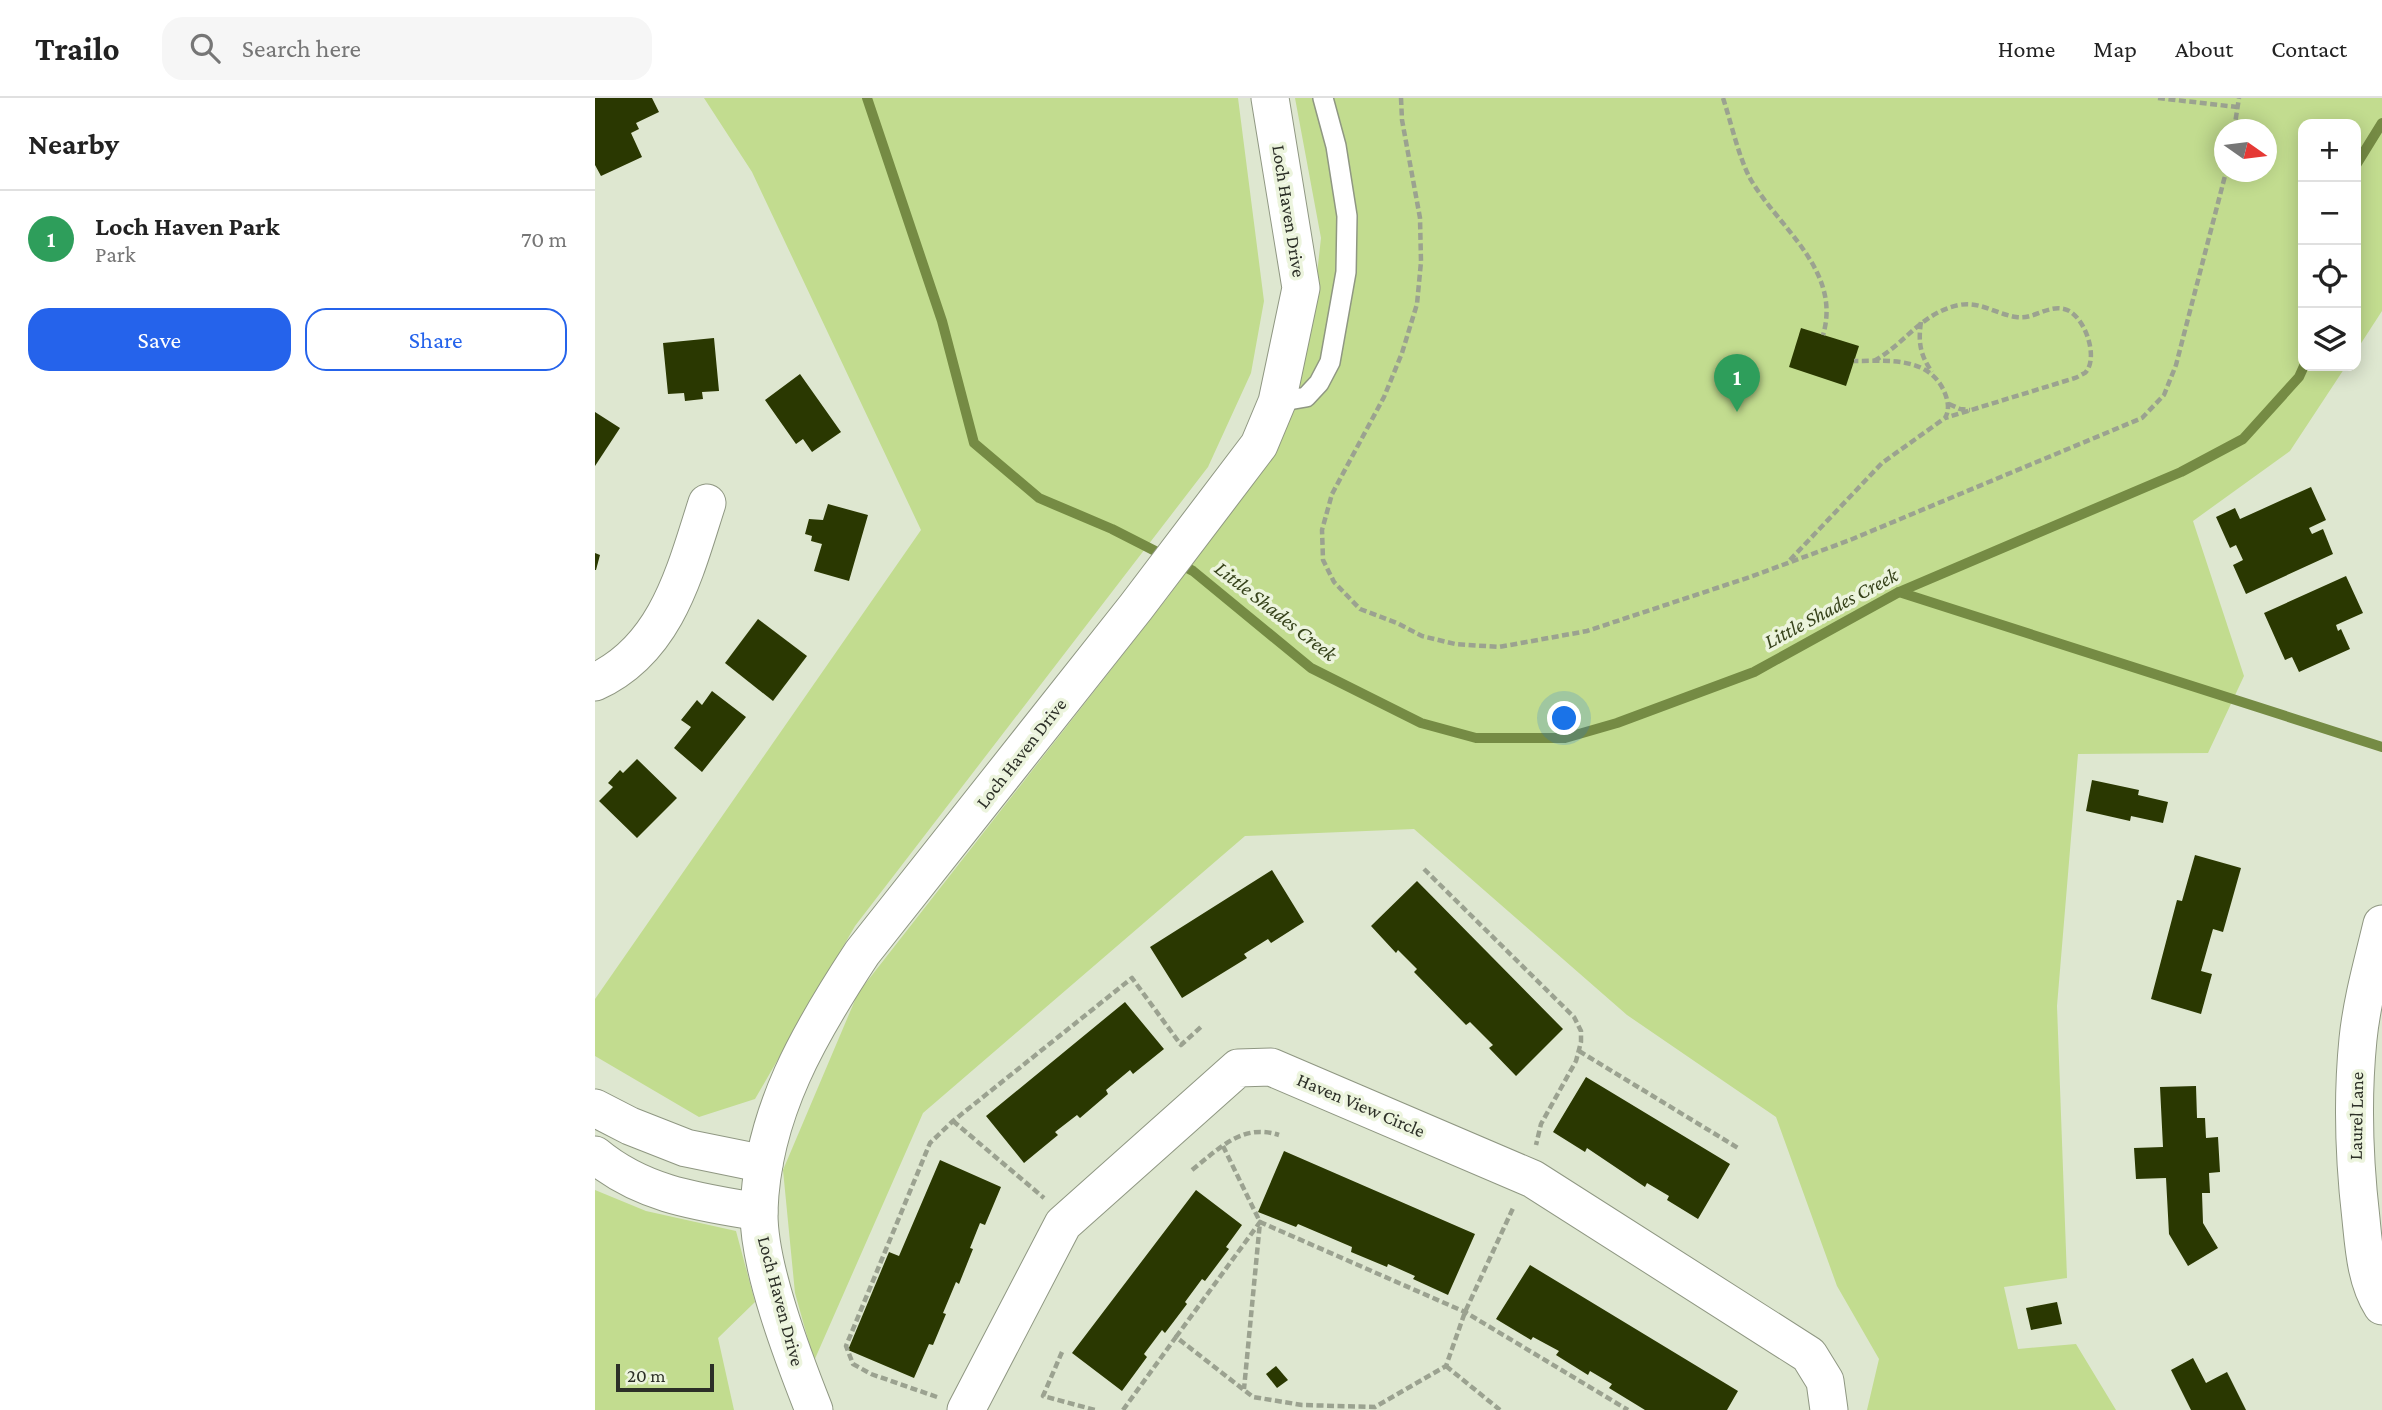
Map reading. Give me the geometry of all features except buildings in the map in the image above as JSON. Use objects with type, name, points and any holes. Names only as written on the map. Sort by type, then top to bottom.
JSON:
[{"type":"street","name":"Loch Haven Drive","points":[[814,1410],[779,1310],[763,1249],[759,1212],[764,1164],[774,1120],[796,1062],[827,1005],[855,963],[1136,607],[1259,445],[1277,402],[1301,288],[1270,98]]},
{"type":"street","points":[[595,681],[614,673],[636,653],[661,623],[680,589],[707,503]]},
{"type":"street","name":"Laurel Lane","points":[[2382,924],[2358,1038],[2354,1111],[2354,1162],[2365,1258],[2373,1293],[2382,1306]]},
{"type":"street","name":"Haven View Circle","points":[[967,1409],[1063,1224],[1238,1068],[1271,1067],[1528,1177],[1809,1355],[1825,1381],[1829,1410]]},
{"type":"street","points":[[595,1108],[630,1126],[686,1148],[764,1164]]},
{"type":"street","points":[[595,1155],[614,1170],[651,1189],[689,1201],[759,1212]]},
{"type":"lane","points":[[1277,402],[1307,397],[1319,383],[1330,362],[1346,272],[1347,216],[1335,146],[1323,98]]},
{"type":"path","points":[[1401,98],[1402,120],[1420,218],[1421,262],[1417,304],[1402,353],[1384,397],[1332,494],[1322,530],[1323,560],[1334,582],[1360,609],[1422,636],[1455,644],[1499,647],[1587,631],[1850,540],[2142,418],[2164,394],[2176,365],[2223,182]]},
{"type":"path","points":[[1723,98],[1751,179],[1816,269],[1827,298],[1828,317],[1823,335]]},
{"type":"path","points":[[2158,98],[2237,107]]},
{"type":"path","points":[[2235,119],[2239,98]]},
{"type":"path","points":[[1874,361],[1889,353],[1932,314],[1968,303],[2025,318],[2055,308],[2065,309],[2081,322],[2090,347],[2090,359],[2084,373],[1945,418]]},
{"type":"path","points":[[1788,562],[1882,463],[1945,418],[1949,412],[1944,391],[1924,361],[1920,348],[1921,322]]},
{"type":"path","points":[[1854,361],[1900,362],[1932,373]]},
{"type":"path","points":[[1948,404],[1961,410],[1972,411]]},
{"type":"path","points":[[1176,1337],[1254,1397],[1279,1402],[1374,1409],[1446,1366],[1465,1312],[1528,1177],[1541,1124],[1576,1061],[1581,1031],[1574,1017],[1424,869]]},
{"type":"path","points":[[967,1409],[871,1374],[853,1364],[846,1346],[930,1143],[953,1121],[1132,978],[1181,1045],[1202,1026]]},
{"type":"path","points":[[1579,1051],[1738,1148]]},
{"type":"path","points":[[953,1121],[1068,1219]]},
{"type":"path","points":[[1192,1170],[1246,1132],[1256,1130],[1279,1135]]},
{"type":"path","points":[[1223,1146],[1260,1223],[1244,1390]]},
{"type":"path","points":[[1260,1223],[1465,1312],[1627,1410]]},
{"type":"path","points":[[1123,1410],[1260,1223]]},
{"type":"path","points":[[1062,1352],[1043,1396],[1095,1410]]},
{"type":"path","points":[[1446,1366],[1500,1410]]},
{"type":"green space","points":[[704,98],[1238,98],[1264,301],[1251,373],[1208,467],[855,926],[755,1099],[699,1117],[595,1056],[595,999],[921,530],[752,172]]},
{"type":"green space","points":[[1295,98],[2382,98],[2382,311],[2361,343],[2361,119],[2298,119],[2298,371],[2343,371],[2290,451],[2193,521],[2244,676],[2208,753],[2078,754],[2057,1006],[2067,1278],[2004,1287],[2018,1349],[2076,1344],[2116,1410],[1867,1410],[1879,1359],[1837,1286],[1776,1117],[1627,1015],[1414,829],[1245,836],[923,1113],[814,1361],[795,1293],[783,1170],[858,993],[1168,597],[1240,498],[1311,328],[1321,238]]},
{"type":"green space","points":[[595,1190],[646,1211],[736,1231],[755,1302],[718,1338],[734,1410],[595,1410]]},
{"type":"waterway","name":"Little Shades Creek","points":[[867,98],[942,321],[974,443],[1039,498],[1112,529],[1165,556]]},
{"type":"waterway","name":"Little Shades Creek","points":[[2361,157],[2382,123]]},
{"type":"waterway","name":"Little Shades Creek","points":[[1178,563],[1193,571],[1311,668],[1421,723],[1476,738],[1565,738],[1617,723],[1754,672],[1899,592],[2181,472],[2243,439],[2302,371]]},
{"type":"waterway","points":[[1899,592],[2382,747]]},
{"type":"place","name":"Loch Haven Park","points":[[1737,412]]}]
